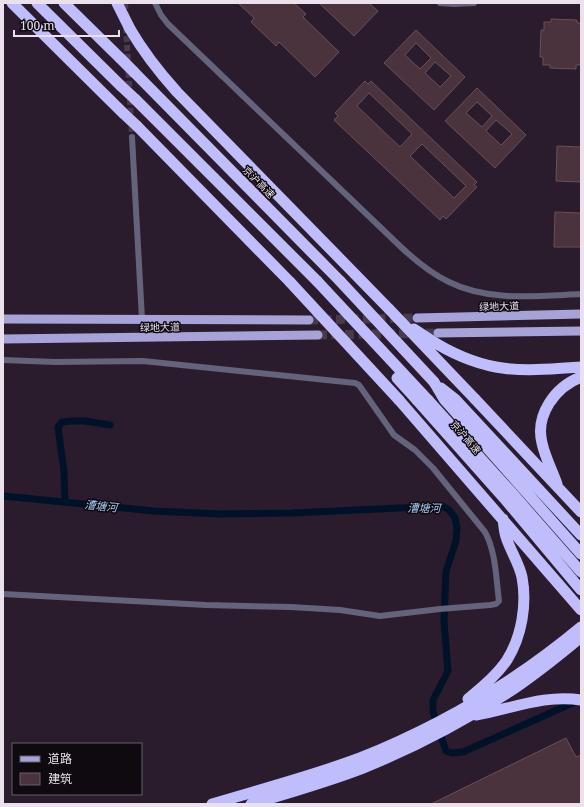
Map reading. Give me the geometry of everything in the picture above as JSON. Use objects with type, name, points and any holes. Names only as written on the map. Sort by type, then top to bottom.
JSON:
[{"type":"highway","points":[[12,3],[137,126],[290,282],[399,400],[581,610]]},
{"type":"highway","name":"京沪高速","points":[[37,3],[283,248],[298,261],[313,281],[422,400],[511,492],[581,572]]},
{"type":"highway","name":"京沪高速","points":[[64,3],[340,281],[434,382],[581,554]]},
{"type":"highway","points":[[118,3],[141,48],[157,70],[177,92],[389,309],[581,512]]},
{"type":"highway","points":[[389,309],[405,323],[432,341],[470,360],[500,369],[549,370],[581,366]]},
{"type":"highway","points":[[558,487],[541,442],[540,430],[543,416],[554,395],[564,385],[581,377]]},
{"type":"highway","name":"京沪高速","points":[[449,399],[581,535]]},
{"type":"highway","name":"京沪高速","points":[[422,400],[578,587]]},
{"type":"highway","points":[[451,720],[490,680],[507,659],[519,634],[524,605],[522,576],[506,538],[502,518]]},
{"type":"highway","points":[[212,804],[320,783],[363,768],[451,720],[550,653],[581,627]]},
{"type":"highway","points":[[469,716],[506,694],[581,638]]},
{"type":"highway","points":[[451,720],[495,712],[534,701],[556,699],[581,700]]},
{"type":"highway","points":[[251,804],[267,793]]},
{"type":"main road","name":"绿地大道","points":[[417,318],[581,314]]},
{"type":"main road","name":"绿地大道","points":[[3,319],[309,320]]},
{"type":"main road","points":[[438,333],[581,331]]},
{"type":"main road","name":"绿地大道","points":[[3,339],[318,335]]},
{"type":"street","points":[[440,3],[474,3]]},
{"type":"street","points":[[156,4],[161,15],[168,24],[402,248],[434,274],[467,290],[491,295],[521,296],[581,294]]},
{"type":"street","points":[[132,137],[142,319]]},
{"type":"street","points":[[3,360],[55,362],[143,360],[355,383],[359,385],[394,435],[415,450],[433,468],[479,523],[490,540],[499,601],[496,604],[490,605],[380,616],[340,610],[291,607],[206,605],[3,594]]},
{"type":"building","points":[[238,3],[294,3],[306,14],[303,17],[339,52],[315,77],[279,42],[276,46],[251,22],[254,18]]},
{"type":"building","points":[[319,3],[369,3],[378,11],[354,36]]},
{"type":"building","points":[[551,19],[577,20],[577,23],[581,23],[581,65],[576,65],[576,69],[550,68],[550,65],[543,65],[543,57],[540,57],[541,30],[544,30],[544,22],[551,22]]},
{"type":"building","points":[[416,30],[465,77],[434,110],[384,63]],"holes":[[[416,43],[431,58],[420,69],[405,55]],[[435,62],[451,76],[440,87],[425,73]]]},
{"type":"building","points":[[365,81],[368,84],[371,81],[477,182],[474,185],[477,187],[446,219],[443,216],[440,220],[334,120],[338,116],[335,113]],"holes":[[[369,93],[412,134],[400,147],[357,106]],[[422,144],[466,186],[454,198],[410,156]]]},
{"type":"building","points":[[477,88],[526,135],[495,168],[445,121]],"holes":[[[477,102],[492,116],[482,127],[466,113]],[[496,120],[512,134],[501,145],[486,131]]]},
{"type":"building","points":[[557,146],[581,147],[581,182],[556,181]]},
{"type":"building","points":[[555,212],[581,213],[581,247],[554,247]]},
{"type":"building","points":[[566,738],[576,757],[581,755],[581,804],[431,804]]},
{"type":"waterway","points":[[65,501],[64,471],[58,427],[62,422],[72,421],[85,421],[110,425]]},
{"type":"waterway","name":"漕塘河","points":[[3,496],[154,511],[219,514],[292,513],[442,506],[449,510],[455,518],[457,528],[456,541],[446,571],[444,622],[448,671],[433,700],[433,712],[446,751],[452,753],[463,752],[577,701]]},
{"type":"tunnel","points":[[125,3],[126,16]]},
{"type":"tunnel","points":[[126,27],[132,137]]},
{"type":"tunnel","points":[[309,320],[417,318]]},
{"type":"tunnel","points":[[318,335],[438,333]]}]
